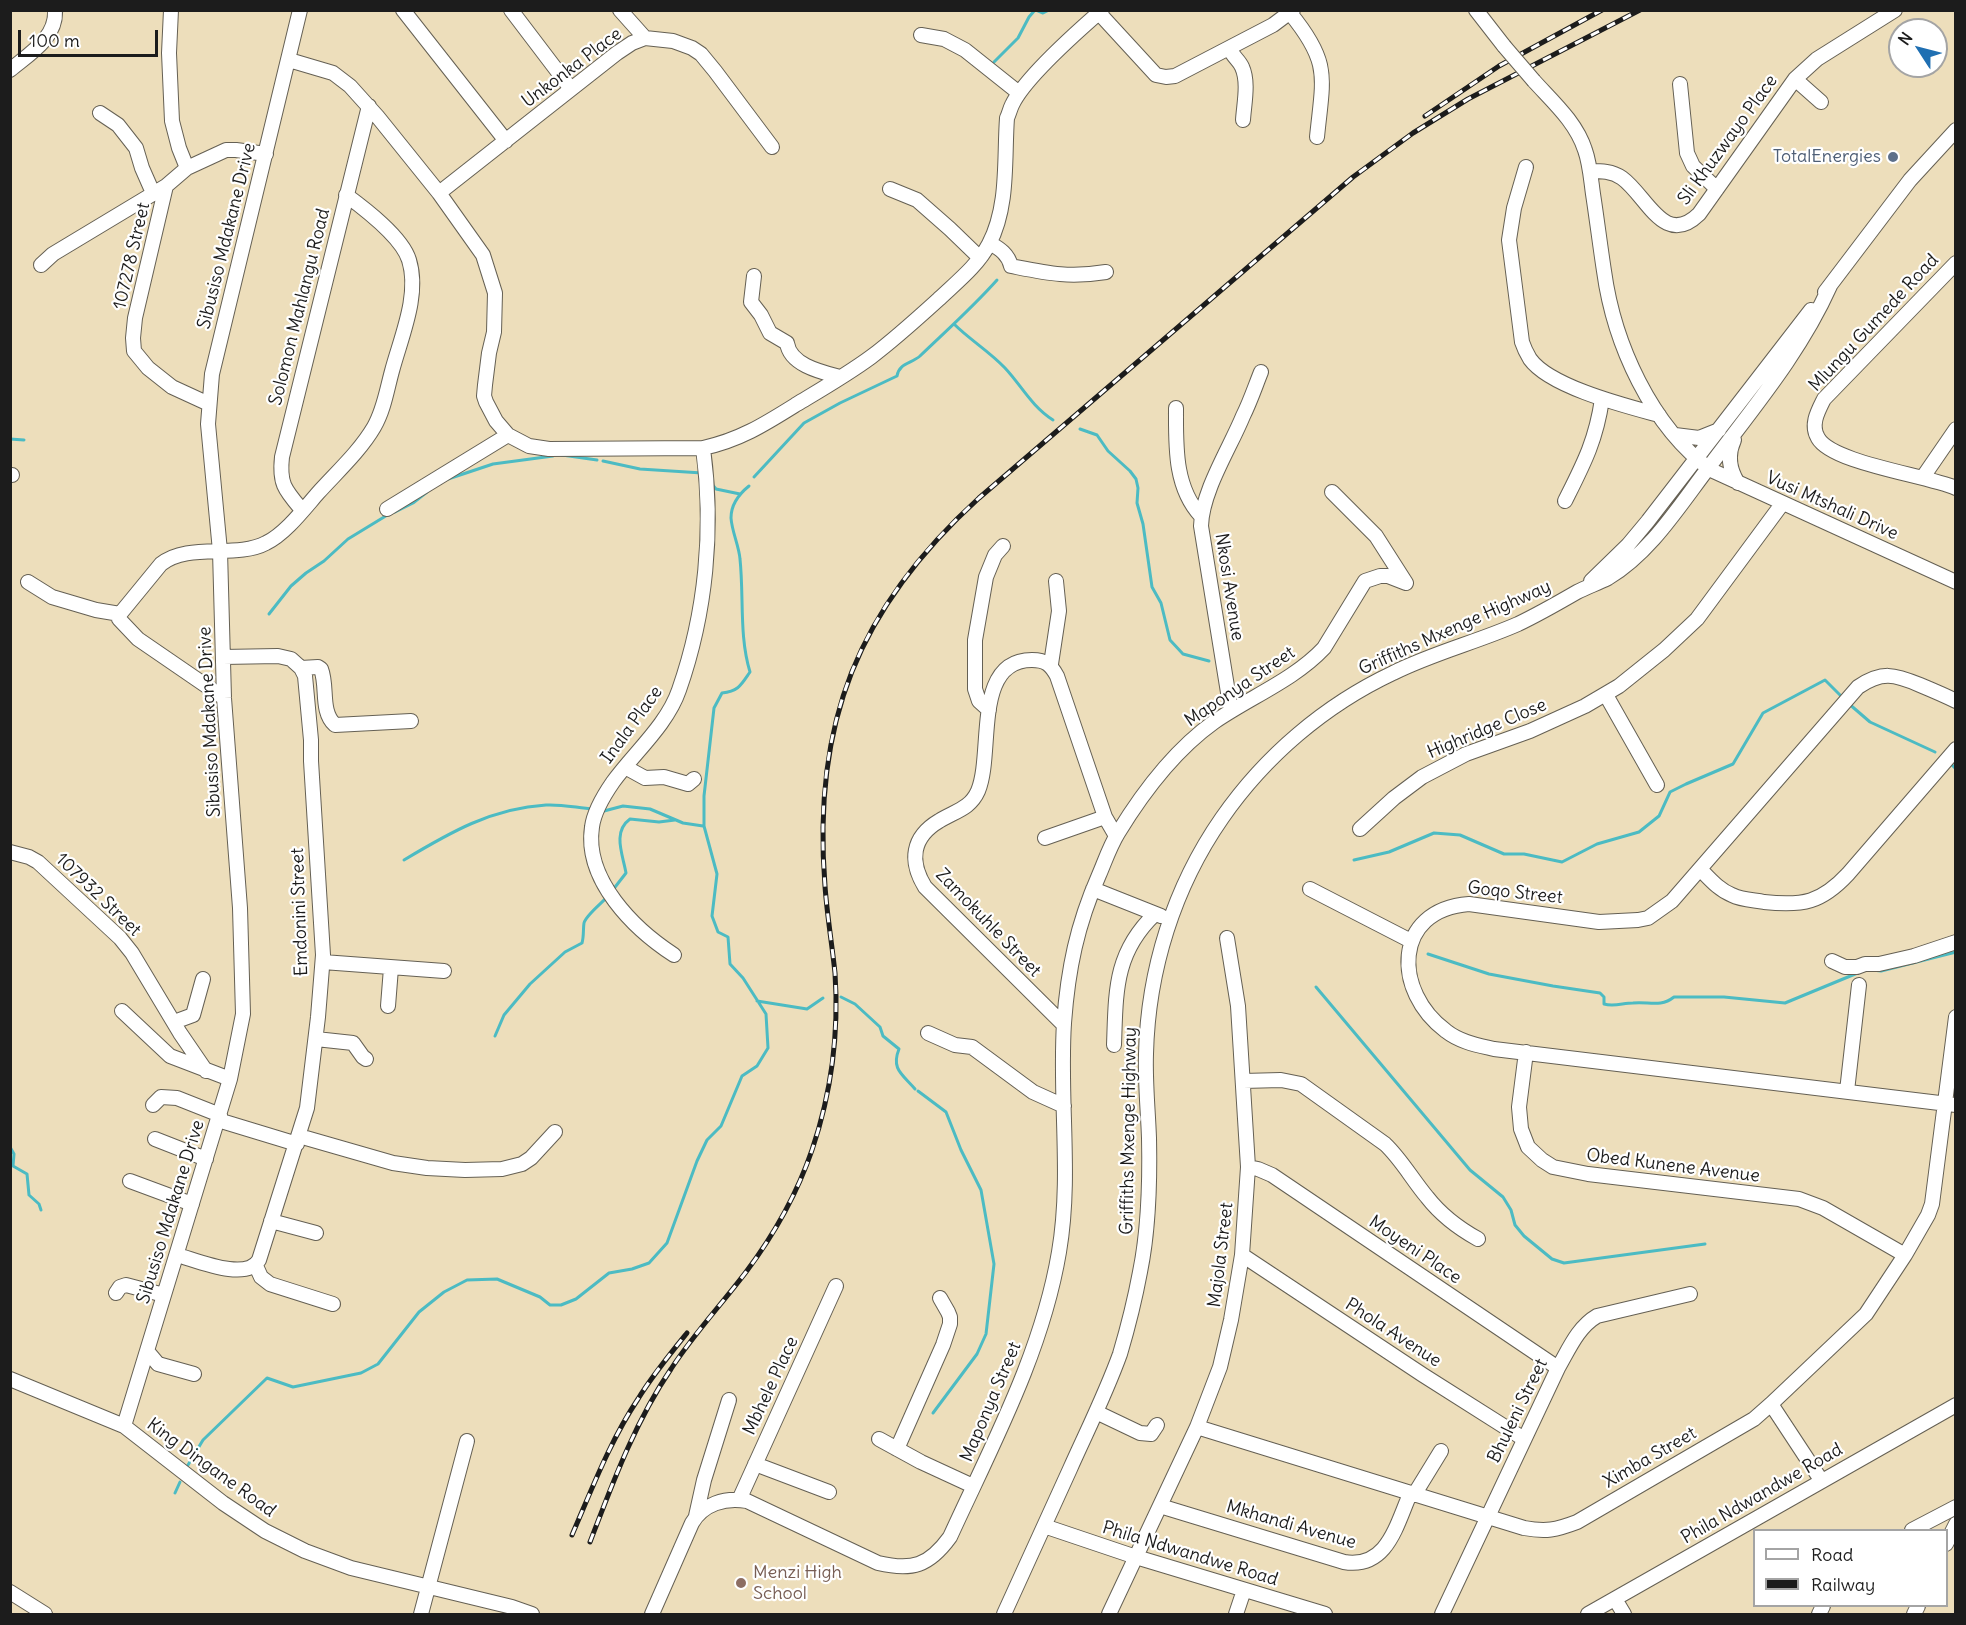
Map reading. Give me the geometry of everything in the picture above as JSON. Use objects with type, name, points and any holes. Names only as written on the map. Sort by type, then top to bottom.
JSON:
[{"type":"street","points":[[10,70],[49,36],[55,20],[55,10]]},
{"type":"street","points":[[171,10],[169,53],[172,121],[179,148],[188,168]]},
{"type":"street","name":"Sibusiso Mdakane Drive","points":[[124,1426],[230,1079],[243,1014],[240,908],[224,698],[218,551],[208,404],[212,374],[300,10]]},
{"type":"street","points":[[403,10],[507,141]]},
{"type":"street","points":[[511,10],[572,89]]},
{"type":"street","points":[[620,10],[645,38]]},
{"type":"street","points":[[1476,10],[1534,81],[1569,119],[1577,133],[1585,150],[1590,171],[1604,275],[1614,319],[1634,370],[1659,415],[1702,464]]},
{"type":"street","name":"Sli Khuzwayo Place","points":[[1590,171],[1605,171],[1621,178],[1654,213],[1670,225],[1684,225],[1692,221],[1795,79],[1817,59],[1895,10]]},
{"type":"street","points":[[289,60],[333,74],[350,86],[369,106],[439,193],[483,255],[495,293],[494,332],[484,396],[496,421],[508,435],[529,446],[555,449],[703,448],[727,443],[760,427],[840,377],[869,358],[914,322],[965,275],[990,243],[1002,202],[1007,118],[1011,105],[1046,63],[1100,12],[1156,75],[1166,77],[1175,76],[1229,48],[1273,25],[1291,12],[1320,58],[1323,74],[1317,137]]},
{"type":"street","points":[[921,35],[944,39],[964,50],[1019,93]]},
{"type":"street","name":"Unkonka Place","points":[[439,193],[632,43],[645,38],[684,45],[701,54],[772,147]]},
{"type":"street","points":[[1229,48],[1243,68],[1246,81],[1243,120]]},
{"type":"street","points":[[1795,79],[1821,102]]},
{"type":"street","points":[[1680,84],[1687,153],[1693,166],[1717,189]]},
{"type":"street","name":"Solomon Mahlangu Road","points":[[302,510],[289,496],[281,480],[282,457],[369,106]]},
{"type":"street","points":[[100,113],[118,125],[136,148],[153,193]]},
{"type":"street","name":"Griffiths Mxenge Highway","points":[[1702,464],[1720,430],[1910,180],[1956,130]]},
{"type":"street","name":"107278 Street","points":[[208,404],[172,387],[148,368],[134,351],[132,338],[135,318],[166,186],[188,168],[226,150],[266,154]]},
{"type":"street","points":[[1526,167],[1514,208],[1509,240],[1522,342],[1530,360],[1538,368],[1557,379],[1602,399],[1659,415]]},
{"type":"street","points":[[41,265],[76,239],[166,186]]},
{"type":"street","points":[[890,189],[917,200],[980,258]]},
{"type":"street","points":[[224,698],[138,639],[119,620],[120,614],[167,559],[174,556],[256,548],[276,537],[359,448],[378,420],[411,298],[412,278],[406,254],[388,230],[346,195]]},
{"type":"street","points":[[990,243],[1008,257],[1011,266],[1060,275],[1083,276],[1106,272]]},
{"type":"street","name":"Mlungu Gumede Road","points":[[1956,263],[1832,389],[1824,399],[1815,420],[1818,439],[1831,451],[1851,459],[1923,477],[1956,488]]},
{"type":"street","points":[[754,276],[751,302],[770,333],[787,343],[788,350],[800,361],[840,377]]},
{"type":"street","name":"Griffiths Mxenge Highway","points":[[1004,1614],[1096,1412],[1120,1352],[1135,1297],[1145,1242],[1149,1172],[1147,1033],[1153,982],[1170,920],[1194,864],[1223,817],[1245,788],[1267,765],[1318,718],[1368,686],[1396,671],[1517,624],[1583,589],[1628,545],[1743,422],[1803,340],[1830,286]]},
{"type":"street","name":"Nkosi Avenue","points":[[1231,711],[1201,516],[1214,479],[1261,372]]},
{"type":"street","points":[[1565,501],[1591,447],[1602,399]]},
{"type":"street","points":[[1176,408],[1177,454],[1182,485],[1189,501],[1201,516]]},
{"type":"street","points":[[1737,483],[1732,474],[1729,458],[1733,441],[1743,422]]},
{"type":"street","points":[[1923,477],[1956,429]]},
{"type":"street","points":[[1675,435],[1699,438],[1720,430]]},
{"type":"street","points":[[387,508],[508,435]]},
{"type":"street","name":"Inala Place","points":[[674,955],[637,926],[619,906],[604,884],[593,854],[591,840],[592,826],[603,797],[674,703],[694,643],[705,584],[708,486],[703,448]]},
{"type":"street","name":"Vusi Mtshali Drive","points":[[1702,464],[1782,504],[1956,582]]},
{"type":"street","name":"Maponya Street","points":[[739,1500],[753,1504],[878,1563],[904,1567],[917,1565],[935,1555],[950,1537],[1026,1370],[1045,1317],[1059,1252],[1066,1190],[1064,1025],[1071,962],[1080,923],[1116,836],[1155,780],[1176,756],[1212,723],[1316,657],[1324,648],[1365,581],[1372,577],[1388,576],[1406,583],[1376,536],[1332,492]]},
{"type":"street","name":"Highridge Close","points":[[1360,829],[1394,798],[1422,777],[1466,754],[1530,731],[1586,706],[1606,695],[1648,663],[1697,619],[1782,504]]},
{"type":"street","points":[[989,710],[979,701],[975,688],[975,640],[986,577],[995,555],[1003,546]]},
{"type":"street","points":[[1056,581],[1059,611],[1051,664],[1105,817],[1116,836]]},
{"type":"street","points":[[28,582],[52,597],[96,610],[120,614]]},
{"type":"street","points":[[223,657],[278,656],[291,659],[302,668],[318,667],[321,669],[329,719],[335,725],[411,721]]},
{"type":"street","name":"Zamokuhle Street","points":[[1051,664],[1041,660],[1030,660],[1017,662],[1002,671],[994,686],[982,776],[976,795],[959,812],[939,821],[918,841],[914,856],[916,870],[925,887],[1064,1025]]},
{"type":"street","name":"Emdonini Street","points":[[255,1266],[298,1140],[310,1090],[323,962],[310,761],[311,740],[305,676],[302,668]]},
{"type":"street","name":"Goqo Street","points":[[1411,941],[1437,912],[1459,904],[1599,922],[1648,918],[1672,901],[1845,700],[1863,684],[1881,676],[1901,676],[1956,701]]},
{"type":"street","points":[[1606,695],[1657,785]]},
{"type":"street","points":[[1700,869],[1723,890],[1743,899],[1795,904],[1818,898],[1848,874],[1956,749]]},
{"type":"street","points":[[625,767],[645,778],[664,777],[688,784],[694,779]]},
{"type":"street","points":[[1045,838],[1105,817]]},
{"type":"street","name":"107932 Street","points":[[10,852],[30,857],[38,862],[120,938],[132,953],[206,1071]]},
{"type":"street","points":[[1093,889],[1170,920]]},
{"type":"street","points":[[1310,889],[1411,941],[1408,969],[1411,983],[1425,1011],[1447,1032],[1461,1040],[1494,1049],[1950,1104],[1956,1017]]},
{"type":"street","points":[[1114,1045],[1115,1002],[1123,959],[1136,935],[1155,914]]},
{"type":"street","name":"Majola Street","points":[[1109,1614],[1197,1427],[1215,1381],[1226,1343],[1242,1255],[1248,1167],[1238,1005],[1227,938]]},
{"type":"street","points":[[1832,961],[1845,967],[1879,964],[1914,956],[1956,942]]},
{"type":"street","points":[[323,962],[444,971]]},
{"type":"street","points":[[388,1006],[391,968]]},
{"type":"street","points":[[174,1022],[193,1016],[203,979]]},
{"type":"street","points":[[1847,1091],[1859,985]]},
{"type":"street","points":[[122,1011],[170,1056],[230,1079]]},
{"type":"street","points":[[928,1033],[954,1045],[972,1047],[1033,1092],[1064,1106]]},
{"type":"street","points":[[316,1039],[353,1043],[366,1059]]},
{"type":"street","name":"Obed Kunene Avenue","points":[[1526,1052],[1519,1107],[1521,1130],[1528,1147],[1553,1167],[1588,1174],[1799,1199],[1812,1203],[1905,1254]]},
{"type":"street","points":[[1243,1081],[1281,1080],[1302,1084],[1385,1144],[1394,1152],[1427,1197],[1445,1217],[1458,1228],[1478,1239]]},
{"type":"street","points":[[153,1105],[161,1097],[177,1098],[219,1117],[298,1140],[393,1163],[427,1168],[502,1169],[522,1164],[531,1158],[555,1132]]},
{"type":"street","name":"Ximba Street","points":[[1197,1427],[1524,1528],[1542,1532],[1566,1526],[1749,1422],[1866,1314],[1928,1215],[1950,1104]]},
{"type":"street","points":[[155,1139],[206,1159]]},
{"type":"street","name":"Moyeni Place","points":[[1248,1167],[1272,1175],[1558,1368]]},
{"type":"street","points":[[130,1181],[192,1204]]},
{"type":"street","points":[[271,1221],[316,1233]]},
{"type":"street","points":[[177,1255],[230,1270],[243,1271],[255,1266],[261,1277],[270,1284],[333,1304]]},
{"type":"street","name":"Phola Avenue","points":[[1242,1255],[1387,1352],[1524,1439]]},
{"type":"street","points":[[116,1293],[120,1287],[126,1285],[164,1295]]},
{"type":"street","name":"Mbhele Place","points":[[739,1500],[836,1286]]},
{"type":"street","name":"Bhuleni Street","points":[[1442,1614],[1558,1368],[1578,1334],[1590,1320],[1597,1316],[1690,1294]]},
{"type":"street","points":[[897,1449],[950,1324],[950,1317],[940,1298]]},
{"type":"street","points":[[147,1351],[158,1364],[194,1374]]},
{"type":"street","name":"King Dingane Road","points":[[11,1378],[124,1426],[223,1503],[265,1530],[305,1551],[351,1568],[512,1606],[532,1614]]},
{"type":"street","points":[[652,1614],[696,1516],[704,1480],[729,1400]]},
{"type":"street","points":[[1771,1404],[1821,1480]]},
{"type":"street","name":"Phila Ndwandwe Road","points":[[1588,1614],[1956,1405]]},
{"type":"street","points":[[1096,1412],[1140,1433],[1150,1434],[1157,1425]]},
{"type":"street","points":[[879,1439],[921,1462],[974,1486]]},
{"type":"street","points":[[421,1614],[467,1441]]},
{"type":"street","name":"Mkhandi Avenue","points":[[1161,1506],[1344,1562],[1355,1564],[1366,1562],[1383,1550],[1412,1494],[1441,1451]]},
{"type":"street","points":[[755,1464],[829,1492]]},
{"type":"street","points":[[696,1516],[717,1502],[739,1500]]},
{"type":"street","points":[[1914,1529],[1956,1507]]},
{"type":"street","points":[[1948,1542],[1956,1524]]},
{"type":"street","name":"Phila Ndwandwe Road","points":[[1044,1526],[1136,1557],[1325,1614]]},
{"type":"street","points":[[1236,1614],[1244,1590]]},
{"type":"street","points":[[10,1592],[45,1614]]},
{"type":"street","points":[[1616,1599],[1624,1614]]},
{"type":"waterway","points":[[994,62],[1018,38],[1035,10]]},
{"type":"waterway","points":[[1036,10],[1043,13],[1049,10]]},
{"type":"waterway","points":[[754,477],[804,423],[897,376],[903,366],[917,359],[997,280]]},
{"type":"waterway","points":[[954,324],[999,362],[1033,402],[1053,420]]},
{"type":"waterway","points":[[1080,429],[1097,435],[1108,451],[1136,479],[1137,503],[1143,524],[1152,587],[1161,603],[1170,640],[1183,654],[1209,661]]},
{"type":"waterway","points":[[10,439],[24,440]]},
{"type":"waterway","points":[[562,455],[597,460]]},
{"type":"waterway","points":[[448,479],[493,464],[553,456]]},
{"type":"waterway","points":[[603,461],[640,469],[702,473]]},
{"type":"waterway","points":[[711,483],[716,489],[740,494]]},
{"type":"waterway","points":[[188,1465],[203,1440],[267,1378],[293,1387],[361,1373],[378,1364],[419,1312],[444,1292],[467,1280],[497,1279],[540,1297],[550,1305],[561,1305],[576,1299],[609,1273],[649,1263],[667,1243],[707,1140],[721,1126],[742,1076],[757,1066],[768,1048],[766,1014],[743,978],[730,964],[728,937],[718,932],[712,916],[717,874],[704,826],[704,796],[714,708],[722,693],[739,687],[750,672],[744,644],[740,559],[731,518],[736,500],[749,486]]},
{"type":"waterway","points":[[395,512],[413,503],[427,492]]},
{"type":"waterway","points":[[269,614],[291,586],[306,573],[324,561],[348,539],[389,514]]},
{"type":"waterway","points":[[1354,860],[1389,852],[1434,833],[1460,835],[1504,854],[1524,854],[1562,862],[1597,844],[1639,832],[1659,816],[1670,792],[1733,764],[1763,713],[1825,680],[1843,698]]},
{"type":"waterway","points":[[1848,703],[1870,722],[1935,752]]},
{"type":"waterway","points":[[1951,764],[1956,769]]},
{"type":"waterway","points":[[404,860],[454,832],[507,811],[552,805],[593,809]]},
{"type":"waterway","points":[[604,811],[623,806],[650,809],[683,823],[703,826]]},
{"type":"waterway","points":[[612,891],[626,873],[620,844],[621,830],[625,824],[630,819],[659,822],[675,820]]},
{"type":"waterway","points":[[495,1036],[504,1015],[530,984],[565,952],[582,943],[585,920],[608,896]]},
{"type":"waterway","points":[[1872,970],[1881,971],[1956,952]]},
{"type":"waterway","points":[[1428,954],[1489,974],[1600,993],[1604,997],[1604,1004],[1611,1005],[1659,1003],[1674,997],[1724,997],[1785,1003],[1860,972]]},
{"type":"waterway","points":[[1316,987],[1470,1170],[1503,1197],[1511,1210],[1515,1225],[1524,1236],[1552,1259],[1564,1263],[1705,1244]]},
{"type":"waterway","points":[[841,997],[855,1004],[880,1027],[883,1036],[899,1049],[897,1066],[915,1089]]},
{"type":"waterway","points":[[757,1001],[807,1009],[823,998]]},
{"type":"waterway","points":[[918,1091],[946,1112],[961,1150],[981,1190],[994,1264],[986,1334],[977,1354],[933,1413]]},
{"type":"waterway","points":[[10,1147],[14,1154],[13,1166],[27,1174],[29,1195],[39,1204],[41,1210]]},
{"type":"waterway","points":[[175,1493],[180,1482]]},
{"type":"railway","points":[[1425,116],[1499,66],[1602,10]]},
{"type":"railway","points":[[590,1542],[607,1497],[646,1410],[688,1344],[766,1244],[792,1198],[819,1129],[829,1085],[836,1018],[835,973],[825,886],[823,827],[827,772],[836,721],[852,672],[874,626],[902,582],[937,540],[979,498],[1353,177],[1413,133],[1468,99],[1640,10]]},
{"type":"railway","points":[[572,1535],[602,1466],[628,1415],[643,1390],[687,1333]]},
{"type":"place","name":"TotalEnergies","points":[[1893,157]]},
{"type":"place","name":"Menzi High School","points":[[741,1583]]}]
